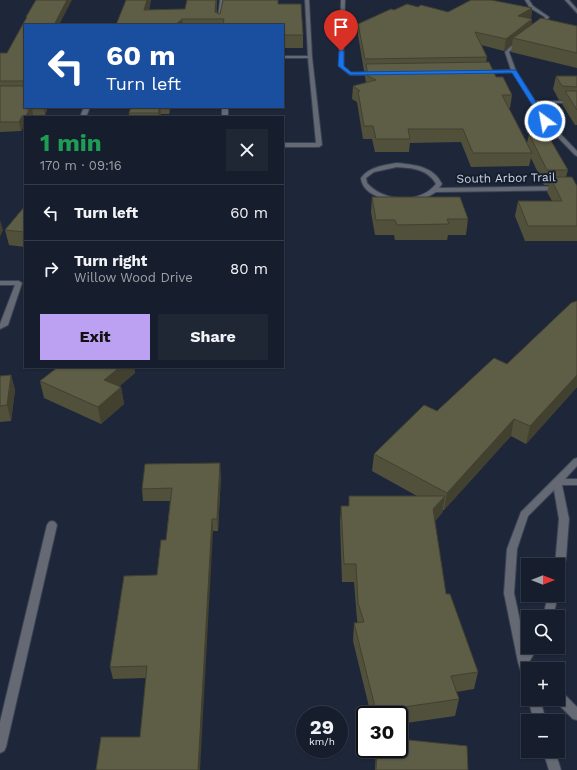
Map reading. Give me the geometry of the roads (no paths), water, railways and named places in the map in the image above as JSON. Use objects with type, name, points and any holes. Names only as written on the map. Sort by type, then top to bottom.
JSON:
[{"type":"street","points":[[219,24],[222,0]]},
{"type":"street","points":[[284,145],[319,145],[310,57],[307,0]]},
{"type":"street","points":[[343,0],[341,66],[350,74],[379,74]]},
{"type":"street","points":[[526,0],[531,7],[546,17],[543,25],[536,30]]},
{"type":"street","points":[[568,0],[577,12]]},
{"type":"street","points":[[523,38],[507,52],[514,71],[545,121],[577,154]]},
{"type":"street","points":[[284,57],[310,57]]},
{"type":"street","points":[[476,72],[514,71]]},
{"type":"street","points":[[533,102],[577,102]]},
{"type":"street","name":"South Arbor Trail","points":[[436,190],[439,184],[437,178],[421,168],[410,166],[385,166],[368,173],[364,178],[364,184],[368,189],[376,194],[410,200],[430,195],[436,190],[577,188]]},
{"type":"street","points":[[0,283],[19,283],[4,324],[0,327]]},
{"type":"street","points":[[526,662],[510,593],[512,549],[524,514],[577,461]]},
{"type":"street","points":[[557,482],[577,482]]},
{"type":"street","points":[[557,482],[564,519],[561,558]]},
{"type":"street","points":[[0,747],[52,525]]},
{"type":"street","points":[[565,703],[577,715]]},
{"type":"street","points":[[551,758],[555,770]]}]
